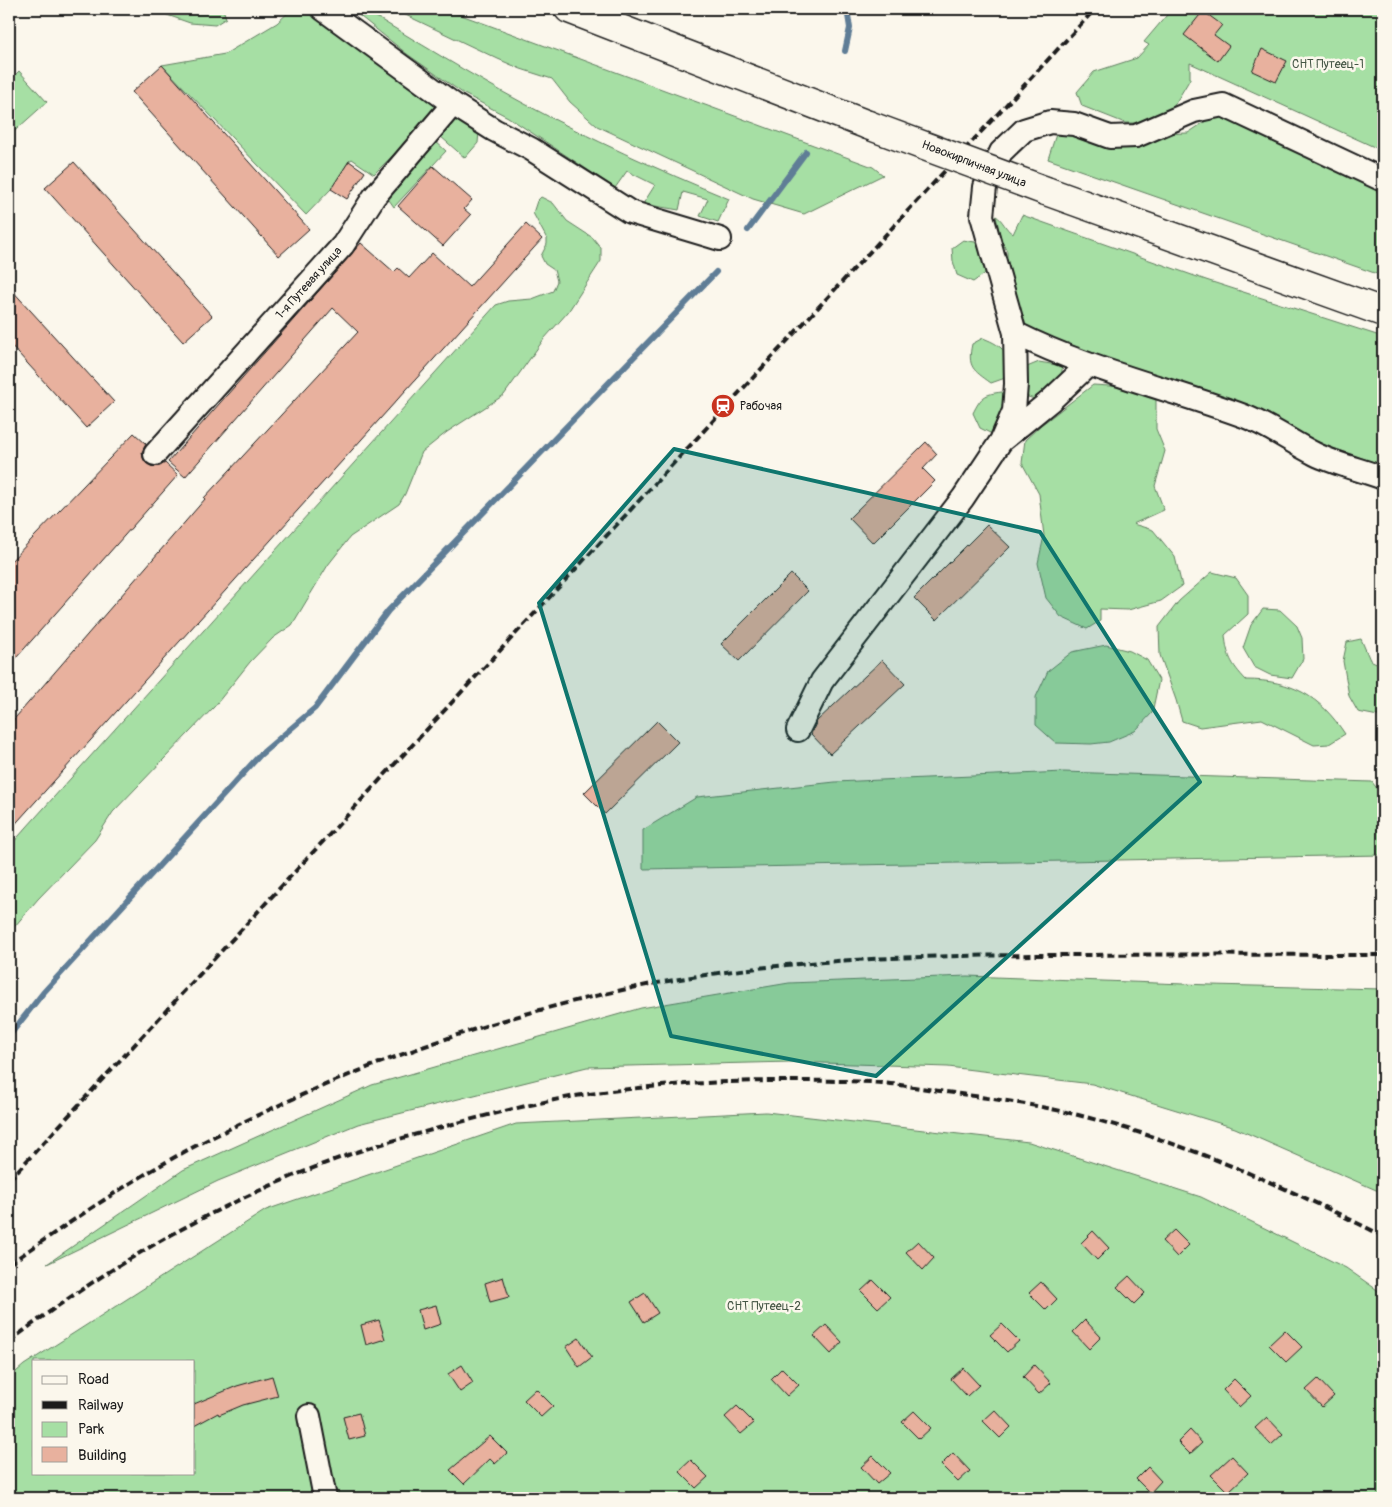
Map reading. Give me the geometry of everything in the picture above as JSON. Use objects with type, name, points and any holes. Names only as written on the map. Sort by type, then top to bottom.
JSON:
[{"type":"main road","name":"Новокирпичная улица","points":[[569,9],[1046,191],[1383,312]]},
{"type":"street","points":[[323,9],[452,104],[494,130],[531,149],[630,212],[720,239]]},
{"type":"street","name":"1-я Путевая улица","points":[[155,454],[343,245],[374,197],[452,104]]},
{"type":"street","points":[[798,730],[822,681],[963,498],[1001,441],[1014,411],[1016,384],[1015,333],[982,216],[985,187],[1001,152],[1024,130],[1050,122],[1074,124],[1110,136],[1136,136],[1194,110],[1223,105],[1383,180]]},
{"type":"street","points":[[1015,333],[1045,348],[1088,365],[1246,417],[1282,434],[1316,454],[1383,478]]},
{"type":"street","points":[[1001,441],[1050,401],[1088,365]]},
{"type":"street","points":[[309,1416],[325,1498]]},
{"type":"highlighted area","points":[[674,449],[1040,532],[1200,782],[876,1076],[671,1036],[539,603]]},
{"type":"green space","points":[[150,9],[223,9],[226,18],[215,25],[190,23]]},
{"type":"green space","points":[[292,9],[321,18],[433,100],[434,108],[430,119],[374,174],[352,159],[349,161],[331,189],[306,215],[162,65],[225,54],[277,23]]},
{"type":"green space","points":[[351,9],[363,9],[483,81],[599,142],[729,199],[718,222],[700,216],[708,199],[683,192],[679,210],[643,204],[655,185],[627,171],[615,188],[508,117],[464,94],[407,54]]},
{"type":"green space","points":[[393,9],[445,9],[873,167],[883,175],[804,214],[753,199],[597,126],[570,102],[552,79],[498,59]]},
{"type":"green space","name":"СНТ Путеец-1","points":[[1172,9],[1383,9],[1383,151],[1190,63],[1190,79],[1172,109],[1149,123],[1125,123],[1082,106],[1077,92],[1094,72],[1137,58],[1149,45],[1144,42]]},
{"type":"green space","points":[[19,71],[47,102],[9,136],[9,81]]},
{"type":"green space","points":[[1226,115],[1383,187],[1383,276],[1048,159],[1059,125],[1157,134],[1188,133],[1206,121]]},
{"type":"green space","points":[[459,119],[479,132],[478,143],[465,158],[440,136],[455,120]]},
{"type":"green space","points":[[434,140],[446,151],[394,207],[387,197]]},
{"type":"green space","points":[[541,197],[553,203],[567,221],[593,238],[601,248],[601,261],[568,312],[544,339],[504,395],[447,432],[422,452],[399,504],[350,537],[328,565],[292,625],[273,638],[250,662],[214,707],[113,812],[95,840],[38,899],[9,933],[9,847],[496,305],[508,301],[532,299],[553,291],[557,281],[554,270],[545,264],[541,256],[547,244],[547,239],[533,213],[537,201]]},
{"type":"green space","points":[[1022,215],[1206,280],[1383,337],[1383,465],[1318,443],[1275,418],[1073,350],[1021,325],[1007,268],[1007,251],[1001,240],[996,216],[1013,234]]},
{"type":"green space","points":[[963,240],[975,242],[985,257],[987,272],[973,282],[957,275],[953,261],[952,248]]},
{"type":"green space","points":[[983,338],[997,345],[1004,352],[1008,377],[991,383],[973,367],[970,358],[972,344]]},
{"type":"green space","points":[[1039,362],[1062,366],[1062,379],[1038,400],[1028,397],[1024,386],[1027,367]]},
{"type":"green space","points":[[1093,385],[1127,387],[1156,399],[1156,429],[1165,451],[1155,486],[1164,510],[1133,524],[1153,530],[1175,557],[1182,586],[1161,601],[1128,610],[1100,609],[1100,621],[1087,629],[1061,617],[1046,598],[1038,563],[1044,536],[1039,494],[1022,463],[1025,440],[1041,425]]},
{"type":"green space","points":[[1002,392],[1010,395],[994,435],[980,428],[973,413],[978,403],[984,397]]},
{"type":"green space","points":[[1212,572],[1236,578],[1248,595],[1248,614],[1225,635],[1227,649],[1233,664],[1241,674],[1246,680],[1277,683],[1303,693],[1315,700],[1345,734],[1329,744],[1314,745],[1262,719],[1200,727],[1182,721],[1160,655],[1159,627],[1179,601]]},
{"type":"green space","points":[[1263,609],[1280,610],[1297,626],[1302,638],[1303,659],[1292,678],[1270,675],[1254,667],[1243,648],[1251,625]]},
{"type":"green space","points":[[1361,639],[1370,660],[1383,666],[1383,717],[1358,712],[1349,696],[1343,661],[1347,642]]},
{"type":"green space","points":[[1106,645],[1130,651],[1147,660],[1159,680],[1152,713],[1135,731],[1109,742],[1091,744],[1056,743],[1036,725],[1036,697],[1048,671],[1072,652]]},
{"type":"green space","points":[[1064,772],[1372,782],[1383,796],[1383,855],[643,869],[643,830],[697,797],[835,782]]},
{"type":"green space","points":[[967,976],[1383,989],[1383,1193],[1235,1128],[1092,1084],[948,1067],[791,1062],[587,1067],[358,1124],[218,1181],[47,1264],[183,1170],[372,1085],[641,1008],[789,983]]},
{"type":"green space","name":"СНТ Путеец-2","points":[[766,1112],[1029,1142],[1201,1197],[1346,1268],[1383,1294],[1383,1498],[9,1498],[9,1378],[24,1365],[266,1210],[516,1124]]},
{"type":"building","points":[[1203,11],[1222,25],[1214,35],[1229,46],[1218,61],[1184,35]]},
{"type":"building","points":[[1262,49],[1287,61],[1276,82],[1252,71]]},
{"type":"building","points":[[162,65],[309,229],[279,256],[132,92]]},
{"type":"building","points":[[349,161],[365,172],[347,199],[331,189]]},
{"type":"building","points":[[74,162],[212,316],[183,342],[45,188]]},
{"type":"building","points":[[433,166],[472,200],[464,209],[471,215],[443,246],[398,206]]},
{"type":"building","points":[[526,224],[542,239],[9,831],[9,725],[204,498],[358,332],[333,308],[185,477],[168,462],[361,243],[394,272],[398,268],[409,278],[432,253],[469,287]]},
{"type":"building","points":[[9,287],[114,402],[86,428],[9,343]]},
{"type":"building","points":[[134,433],[146,444],[142,452],[146,463],[153,467],[165,463],[178,475],[9,666],[9,563]]},
{"type":"building","points":[[926,442],[937,454],[923,469],[935,481],[873,543],[849,518]]},
{"type":"building","points":[[987,525],[1010,547],[936,620],[914,598]]},
{"type":"building","points":[[791,574],[808,591],[739,661],[721,644]]},
{"type":"building","points":[[882,660],[905,684],[830,754],[811,734],[817,721]]},
{"type":"building","points":[[657,721],[678,742],[605,814],[584,793]]},
{"type":"building","points":[[1174,1230],[1189,1245],[1177,1257],[1162,1241]]},
{"type":"building","points":[[1093,1231],[1109,1248],[1097,1260],[1081,1243]]},
{"type":"building","points":[[918,1241],[934,1258],[923,1270],[906,1252]]},
{"type":"building","points":[[1129,1276],[1145,1293],[1134,1304],[1117,1287]]},
{"type":"building","points":[[503,1277],[509,1297],[490,1302],[485,1283]]},
{"type":"building","points":[[873,1280],[890,1297],[878,1308],[861,1291]]},
{"type":"building","points":[[1041,1282],[1057,1299],[1046,1310],[1029,1293]]},
{"type":"building","points":[[645,1293],[658,1313],[644,1322],[631,1302]]},
{"type":"building","points":[[436,1305],[441,1324],[423,1330],[418,1310]]},
{"type":"building","points":[[379,1320],[385,1339],[366,1345],[361,1325]]},
{"type":"building","points":[[1085,1320],[1101,1337],[1089,1349],[1073,1332]]},
{"type":"building","points":[[1002,1324],[1019,1341],[1007,1352],[990,1335]]},
{"type":"building","points":[[826,1325],[842,1342],[831,1354],[814,1336]]},
{"type":"building","points":[[1285,1330],[1302,1347],[1286,1362],[1269,1345]]},
{"type":"building","points":[[579,1338],[592,1357],[579,1367],[566,1347]]},
{"type":"building","points":[[462,1365],[473,1383],[460,1392],[448,1374]]},
{"type":"building","points":[[1034,1365],[1051,1383],[1039,1394],[1023,1377]]},
{"type":"building","points":[[782,1368],[799,1385],[787,1396],[771,1379]]},
{"type":"building","points":[[963,1368],[979,1385],[967,1396],[951,1379]]},
{"type":"building","points":[[272,1376],[278,1396],[243,1405],[219,1415],[218,1413],[195,1425],[195,1404],[237,1386]]},
{"type":"building","points":[[1234,1379],[1251,1396],[1239,1407],[1223,1390]]},
{"type":"building","points":[[1318,1379],[1334,1396],[1322,1407],[1306,1390]]},
{"type":"building","points":[[536,1389],[553,1406],[541,1417],[524,1400]]},
{"type":"building","points":[[737,1406],[754,1423],[741,1434],[725,1417]]},
{"type":"building","points":[[995,1410],[1011,1427],[1000,1438],[983,1421]]},
{"type":"building","points":[[914,1411],[931,1428],[919,1439],[902,1422]]},
{"type":"building","points":[[359,1413],[365,1436],[349,1440],[343,1417]]},
{"type":"building","points":[[1267,1417],[1283,1434],[1271,1445],[1255,1428]]},
{"type":"building","points":[[1190,1430],[1202,1443],[1190,1454],[1178,1442]]},
{"type":"building","points":[[490,1436],[507,1453],[495,1464],[490,1459],[464,1484],[450,1470]]},
{"type":"building","points":[[953,1453],[970,1471],[958,1482],[941,1465]]},
{"type":"building","points":[[873,1456],[890,1473],[877,1484],[861,1467]]},
{"type":"building","points":[[1232,1456],[1248,1473],[1228,1492],[1211,1475]]},
{"type":"building","points":[[691,1460],[708,1477],[696,1488],[679,1471]]},
{"type":"building","points":[[1148,1467],[1161,1481],[1150,1493],[1136,1479]]},
{"type":"waterway","points":[[845,51],[850,28],[847,9]]},
{"type":"waterway","points":[[748,230],[806,152]]},
{"type":"waterway","points":[[9,1036],[43,993],[260,755],[315,708],[388,611],[716,272]]},
{"type":"railway","points":[[9,1180],[1095,9]]},
{"type":"railway","points":[[9,1264],[154,1169],[205,1141],[331,1082],[462,1034],[529,1013],[596,996],[664,982],[733,971],[865,959],[998,955],[1383,955]]},
{"type":"railway","points":[[9,1342],[48,1313],[129,1259],[214,1212],[303,1172],[374,1146],[501,1112],[582,1095],[658,1086],[760,1081],[870,1082],[909,1086],[1056,1110],[1111,1124],[1191,1150],[1307,1199],[1383,1236]]},
{"type":"place","name":"Рабочая","points":[[723,406]]}]
